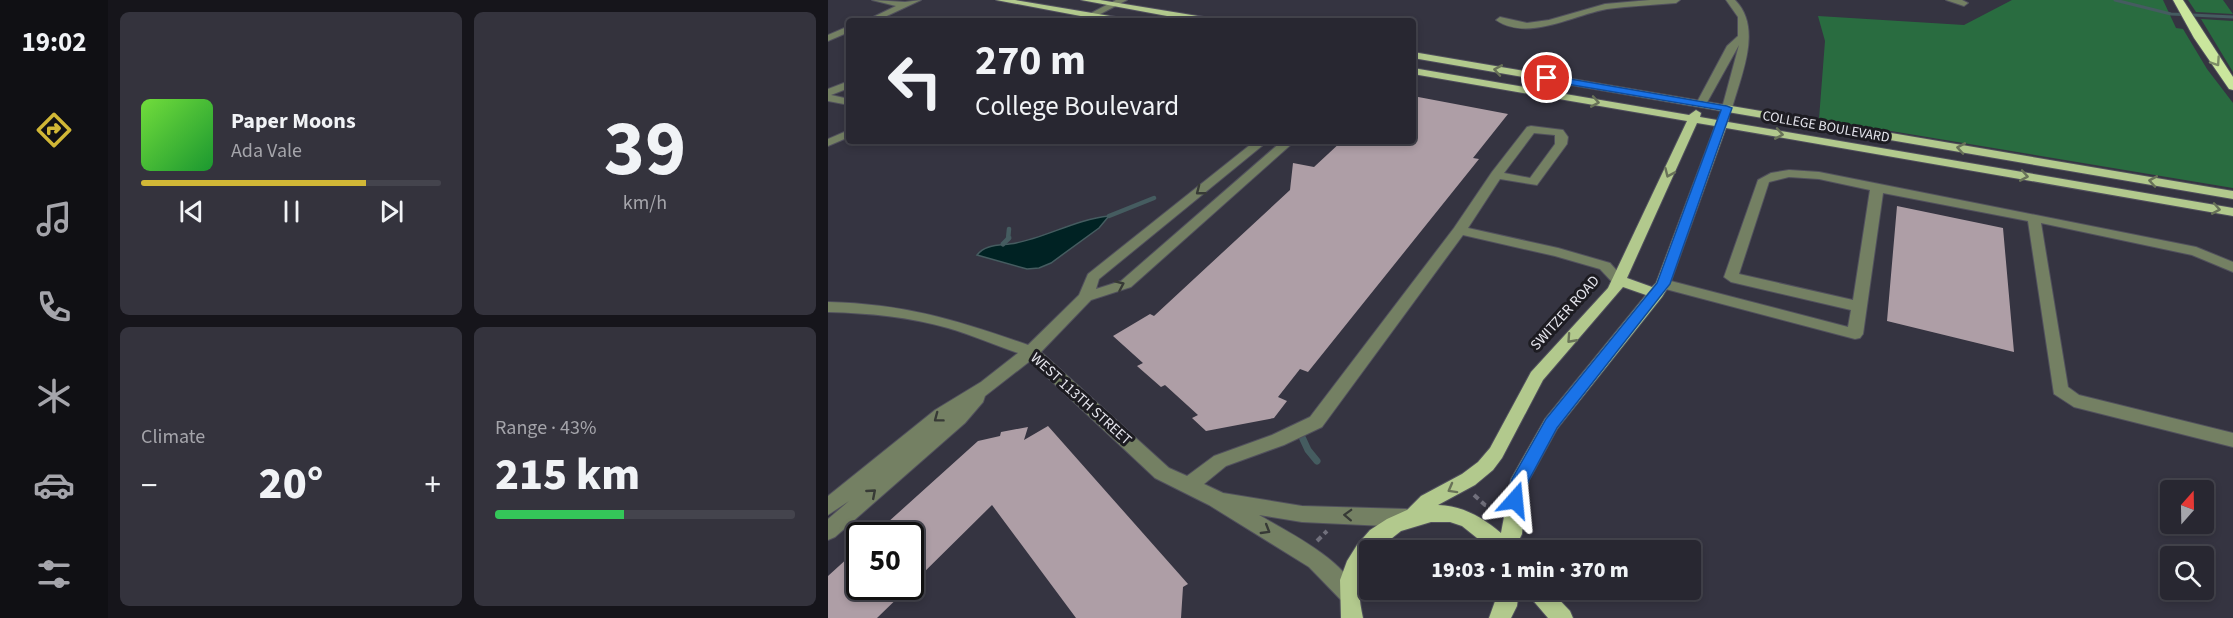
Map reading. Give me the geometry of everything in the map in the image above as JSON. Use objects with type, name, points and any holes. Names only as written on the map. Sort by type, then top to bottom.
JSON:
[{"type":"highway","points":[[2178,0],[2200,38],[2233,86]]},
{"type":"main road","points":[[1000,0],[1104,18]]},
{"type":"main road","points":[[1085,0],[1192,18]]},
{"type":"main road","name":"COLLEGE BOULEVARD","points":[[1416,56],[2233,195]]},
{"type":"main road","name":"COLLEGE BOULEVARD","points":[[1416,72],[2233,212]]},
{"type":"main road","name":"SWITZER ROAD","points":[[1348,593],[1353,569],[1366,548],[1384,530],[1411,516],[1422,505],[1476,475],[1488,464],[1537,376],[1614,290],[1701,104]]},
{"type":"main road","points":[[1508,540],[1512,534],[1515,500],[1520,479],[1551,423],[1660,289],[1727,108]]},
{"type":"main road","points":[[1619,281],[1660,289]]},
{"type":"main road","points":[[1411,516],[1453,514],[1475,522],[1494,540]]},
{"type":"main road","points":[[1348,593],[1352,618]]},
{"type":"main road","points":[[1500,618],[1507,600]]},
{"type":"main road","points":[[1546,600],[1562,618]]},
{"type":"street","points":[[876,0],[906,5]]},
{"type":"street","points":[[875,18],[917,0]]},
{"type":"street","points":[[1087,18],[1123,0]]},
{"type":"street","points":[[1500,20],[1527,26],[1550,23],[1605,7],[1676,0]]},
{"type":"street","points":[[1727,108],[1744,48],[1742,38],[1744,21],[1730,0]]},
{"type":"street","points":[[1950,0],[1964,3]]},
{"type":"street","points":[[828,25],[846,24]]},
{"type":"street","points":[[828,38],[846,30]]},
{"type":"street","points":[[1701,104],[1732,46],[1742,38]]},
{"type":"street","points":[[1719,70],[1737,73]]},
{"type":"street","points":[[828,96],[846,87]]},
{"type":"street","points":[[828,96],[846,101]]},
{"type":"street","points":[[1188,486],[1220,461],[1278,440],[1316,423],[1460,230],[1496,175],[1531,129],[1559,132],[1562,137],[1561,144],[1533,182],[1496,175]]},
{"type":"street","points":[[828,143],[846,134]]},
{"type":"street","points":[[828,507],[940,415],[987,386],[1031,352],[1086,297],[1093,277],[1258,144]]},
{"type":"street","points":[[1086,297],[1126,284],[1285,144]]},
{"type":"street","points":[[1230,167],[1252,172]]},
{"type":"street","points":[[1859,307],[1731,277],[1764,180],[1776,174],[1793,173],[1877,188],[2196,251],[2233,267]]},
{"type":"street","points":[[1660,289],[1855,334],[1877,188]]},
{"type":"street","points":[[2034,218],[2060,390],[2074,400],[2233,440]]},
{"type":"street","points":[[1460,230],[1558,252],[1605,266],[1619,281]]},
{"type":"street","name":"WEST 113TH STREET","points":[[828,307],[864,308],[909,314],[952,324],[1031,352],[1162,473],[1216,500],[1316,560],[1348,593]]},
{"type":"street","points":[[828,531],[959,418],[987,386]]},
{"type":"street","name":"WEST 113TH STREET","points":[[1216,500],[1302,514],[1411,516]]},
{"type":"path","points":[[1473,494],[1485,505],[1502,509]]},
{"type":"path","points":[[1314,544],[1326,532],[1329,524]]},
{"type":"green space","points":[[2012,0],[2163,0],[2176,28],[2183,29],[2207,69],[2233,103],[2233,188],[1819,119],[1825,41],[1818,16],[1964,25]]},
{"type":"green space","points":[[2188,0],[2223,0],[2233,14],[2196,12]]},
{"type":"green space","points":[[2201,19],[2233,21],[2233,72]]},
{"type":"shaded area","points":[[1109,216],[1099,228],[1051,263],[1039,268],[1027,269],[977,255],[985,248],[1028,240],[1085,221]]},
{"type":"building","points":[[1416,97],[1508,114],[1473,158],[1479,159],[1308,372],[1300,369],[1278,397],[1287,401],[1274,418],[1206,431],[1192,418],[1198,415],[1165,385],[1161,387],[1137,366],[1143,363],[1113,336],[1150,314],[1154,316],[1290,190],[1293,163],[1314,167],[1339,144],[1416,144]]},
{"type":"building","points":[[1897,206],[2003,228],[2014,352],[1887,321]]},
{"type":"building","points":[[1048,426],[1188,584],[1183,587],[1181,618],[1076,618],[992,505],[924,572],[924,522],[888,522],[978,441],[1000,436],[1001,432],[1028,427],[1024,440]]},
{"type":"building","points":[[846,560],[846,600],[896,600],[877,618],[828,618],[828,576]]},
{"type":"waterway","points":[[2115,0],[2171,14],[2233,17]]},
{"type":"waterway","points":[[1109,216],[1154,198]]},
{"type":"waterway","points":[[1008,239],[1009,229]]},
{"type":"waterway","points":[[1003,244],[1008,239]]},
{"type":"waterway","points":[[1302,437],[1308,450],[1317,461]]},
{"type":"route","points":[[1515,500],[1520,479],[1551,423],[1663,284],[1727,108],[1547,78]]}]
